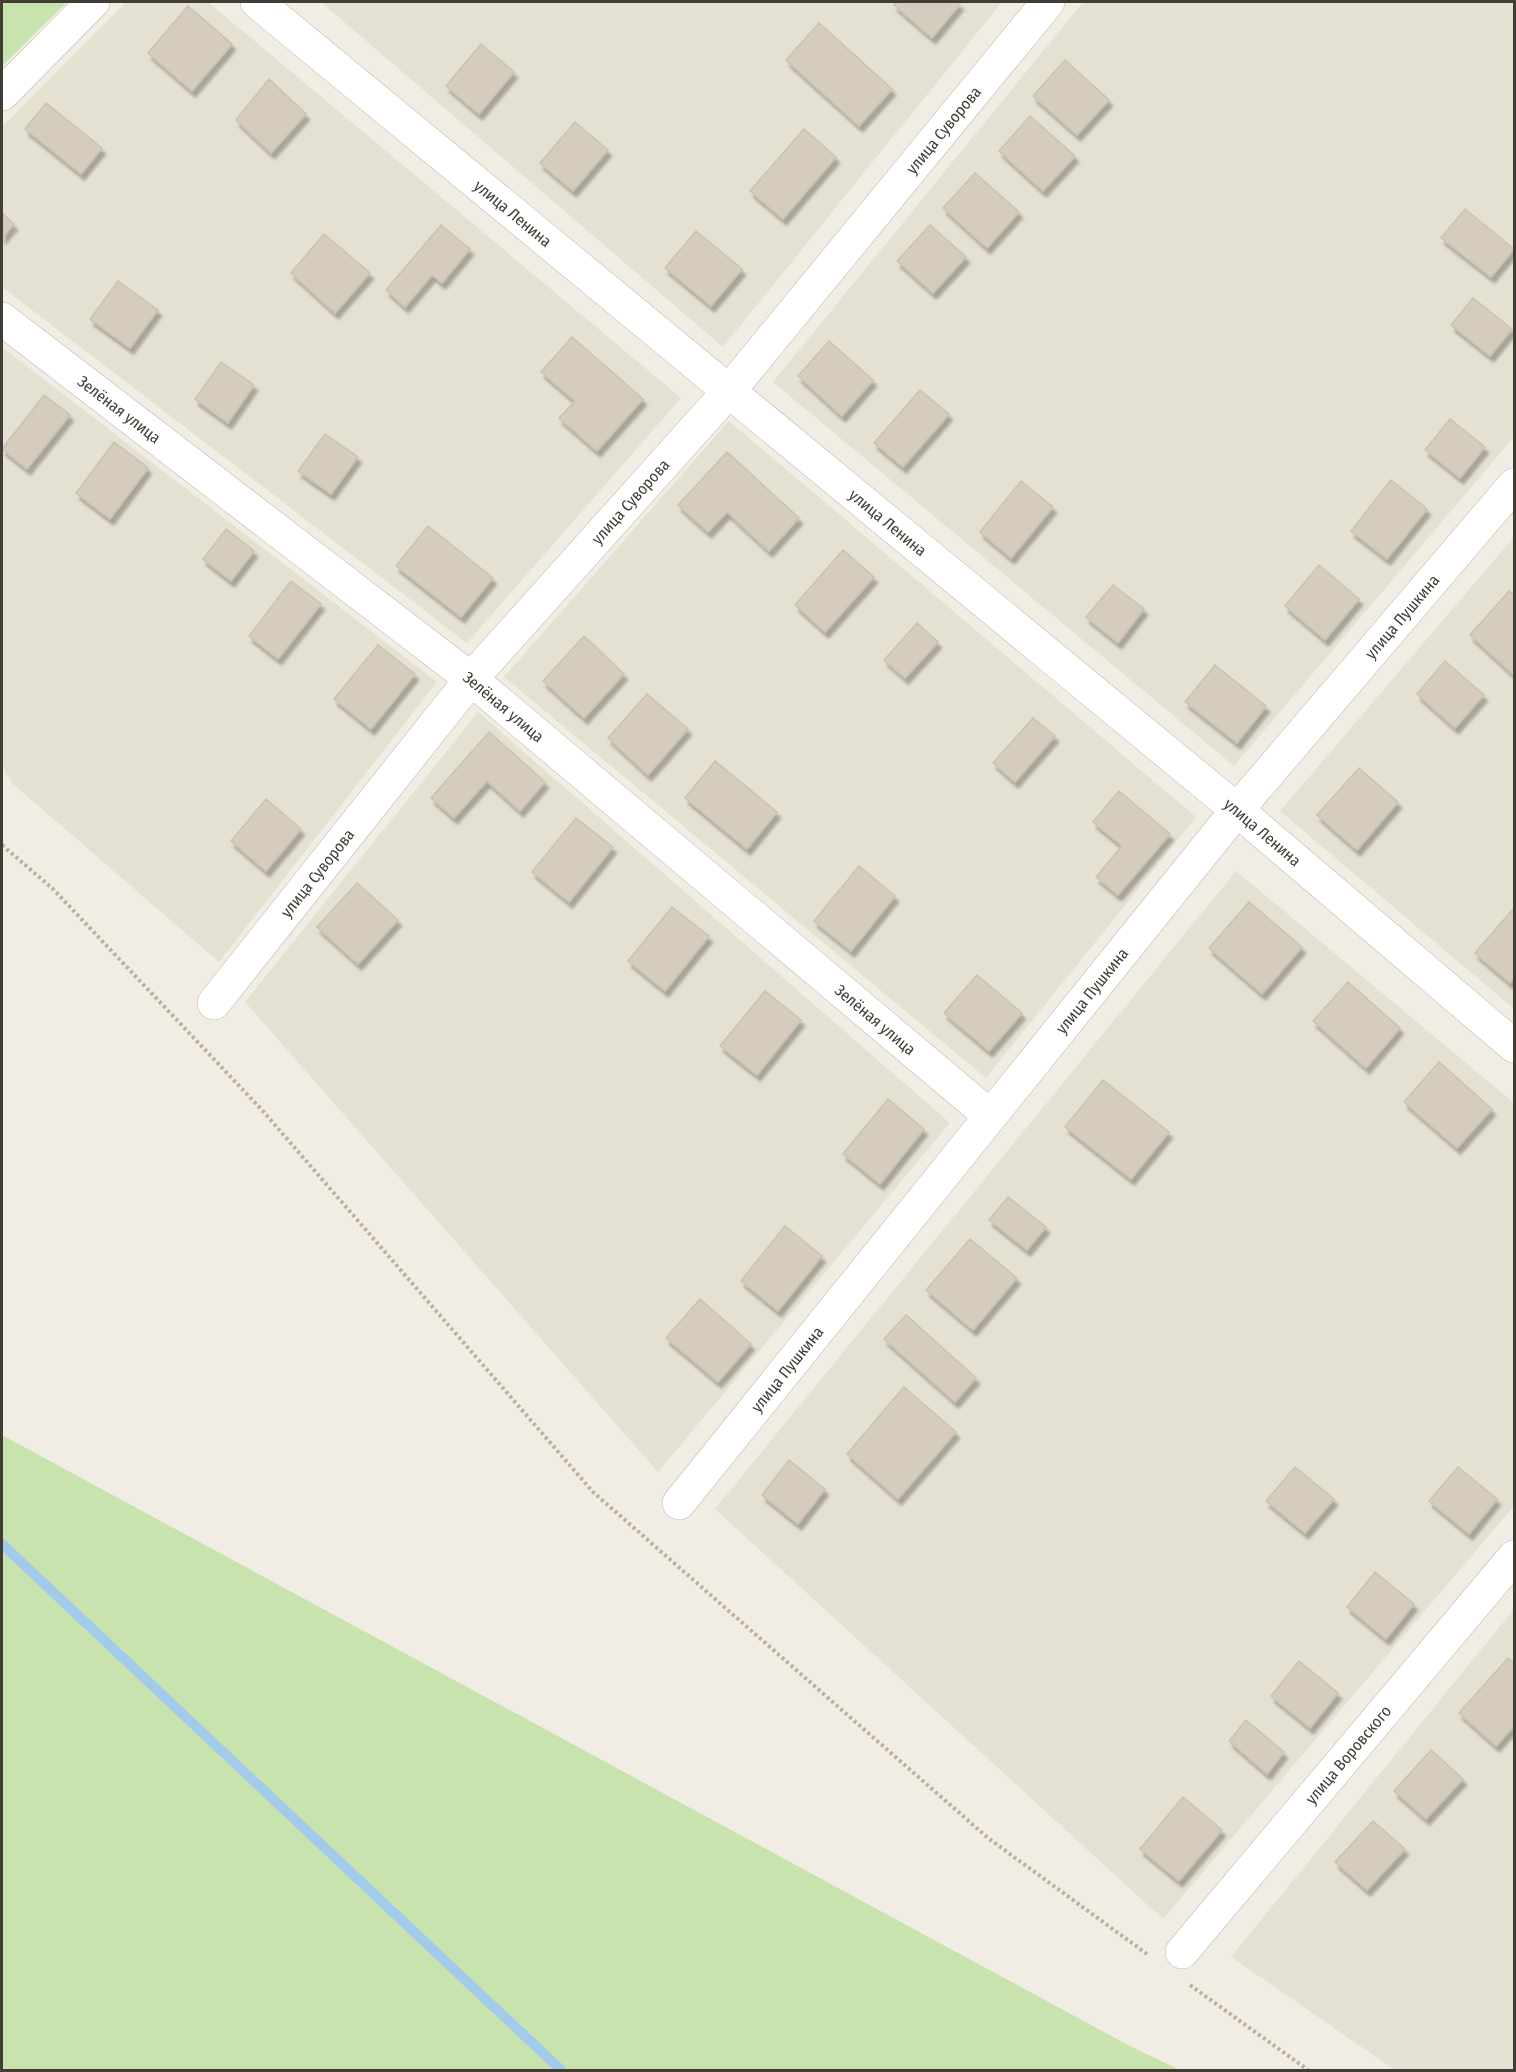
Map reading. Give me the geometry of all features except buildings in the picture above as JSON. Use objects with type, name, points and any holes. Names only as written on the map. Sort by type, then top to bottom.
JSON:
[{"type":"street","points":[[2,94],[93,2]]},
{"type":"street","name":"улица Ленина","points":[[257,2],[1237,810],[1515,1046]]},
{"type":"street","name":"улица Суворова","points":[[214,1003],[471,679],[729,391],[1048,2]]},
{"type":"street","name":"Зелёная улица","points":[[2,319],[471,679],[989,1115]]},
{"type":"street","name":"улица Пушкина","points":[[679,1503],[989,1115],[1237,810],[1515,486]]},
{"type":"street","name":"улица Воровского","points":[[1172,1963],[1515,1557]]},
{"type":"path","points":[[2,845],[53,889],[262,1110],[593,1492],[988,1838],[1172,1963],[1308,2070]]},
{"type":"shaded area","points":[[126,2],[208,2],[681,398],[467,643],[2,287],[2,127]]},
{"type":"shaded area","points":[[321,2],[1002,2],[723,347]]},
{"type":"shaded area","points":[[1083,2],[1514,2],[1514,437],[1234,766],[773,382]]},
{"type":"shaded area","points":[[2,347],[437,682],[219,962],[13,784],[2,766]]},
{"type":"shaded area","points":[[729,421],[1196,817],[986,1078],[504,677]]},
{"type":"shaded area","points":[[1514,537],[1514,1009],[1280,811]]},
{"type":"shaded area","points":[[478,712],[950,1123],[658,1472],[245,1002]]},
{"type":"shaded area","points":[[1236,871],[1514,1103],[1514,1506],[1163,1919],[715,1509]]},
{"type":"shaded area","points":[[1514,1609],[1514,2070],[1395,2070],[1231,1957]]},
{"type":"green space","points":[[2,2],[67,2],[2,66]]},
{"type":"green space","points":[[2,1435],[1128,2045],[1180,2070],[2,2070]]},
{"type":"waterway","points":[[2,1544],[561,2070]]}]
